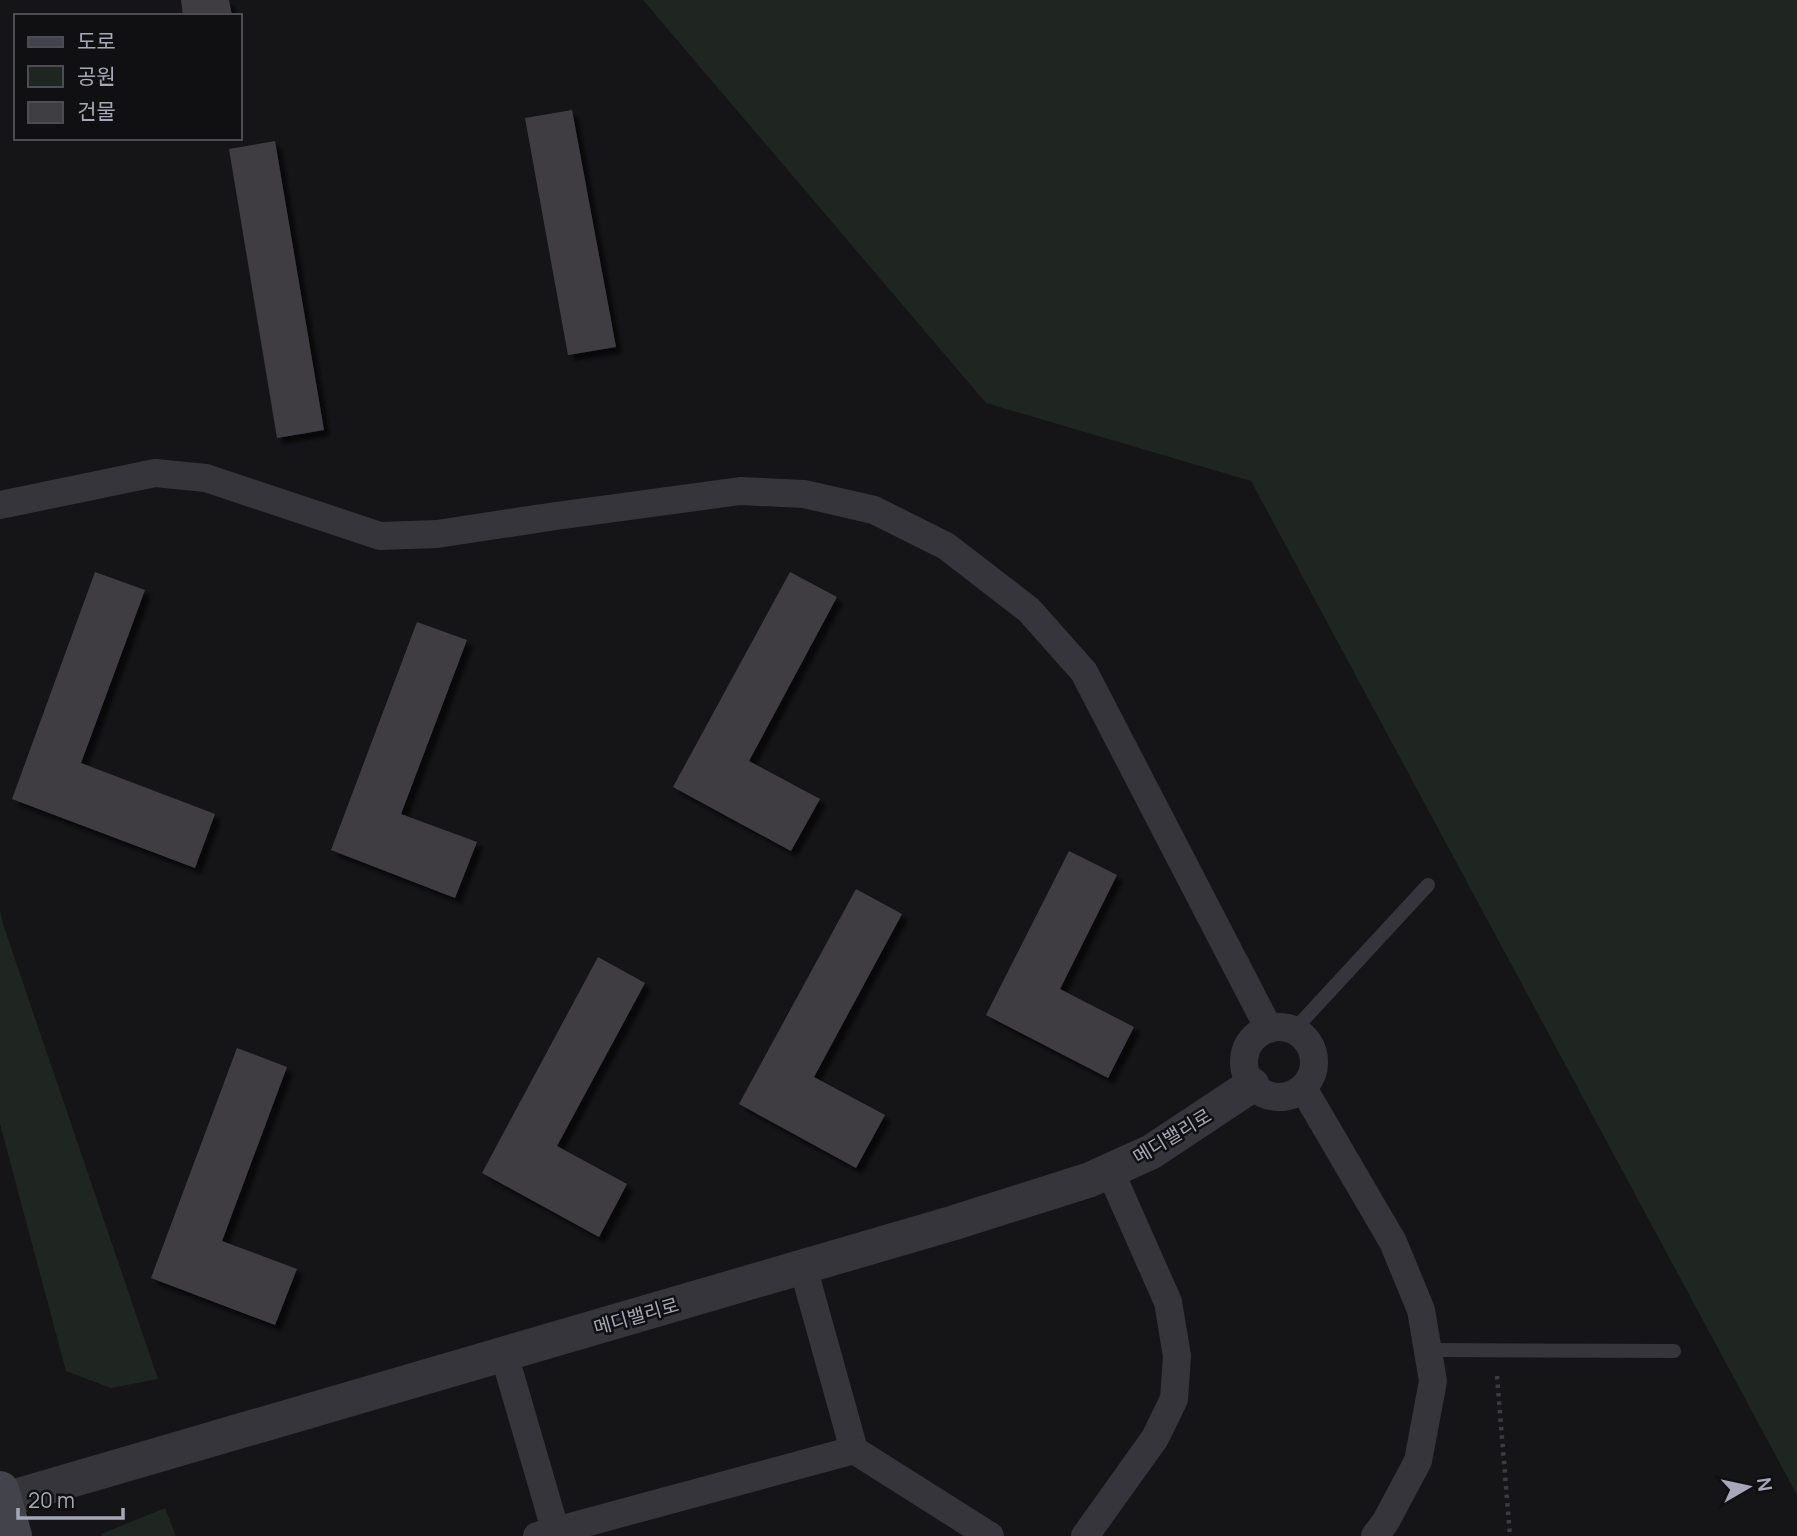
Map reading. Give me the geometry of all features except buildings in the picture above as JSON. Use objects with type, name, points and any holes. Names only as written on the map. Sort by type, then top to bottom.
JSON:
[{"type":"street","points":[[0,505],[155,473],[206,478],[380,536],[438,534],[740,491],[804,494],[874,510],[946,546],[1029,610],[1084,672],[1281,1029]]},
{"type":"street","points":[[1281,1029],[1303,1036],[1311,1046],[1314,1068],[1310,1079],[1294,1095],[1271,1097],[1252,1085],[1243,1064],[1250,1043],[1258,1034],[1281,1029]]},
{"type":"street","name":"메디밸리로","points":[[4,1507],[504,1354],[1089,1180],[1151,1153],[1252,1085]]},
{"type":"street","points":[[1303,1088],[1393,1242],[1421,1310],[1433,1381],[1418,1461],[1375,1536]]},
{"type":"street","points":[[1085,1536],[1155,1438],[1174,1399],[1177,1356],[1168,1301],[1110,1171]]},
{"type":"street","points":[[803,1266],[854,1450],[990,1536]]},
{"type":"street","points":[[504,1354],[550,1534],[854,1450]]},
{"type":"lane","points":[[1281,1029],[1428,886]]},
{"type":"lane","points":[[1428,1350],[1674,1351]]},
{"type":"path","points":[[1495,1350],[1510,1536]]},
{"type":"green space","points":[[643,0],[1797,0],[1797,1495],[1251,481],[986,403]]},
{"type":"green space","points":[[0,910],[158,1379],[111,1388],[66,1371],[0,1124]]},
{"type":"green space","points":[[165,1508],[176,1536],[101,1534]]}]
